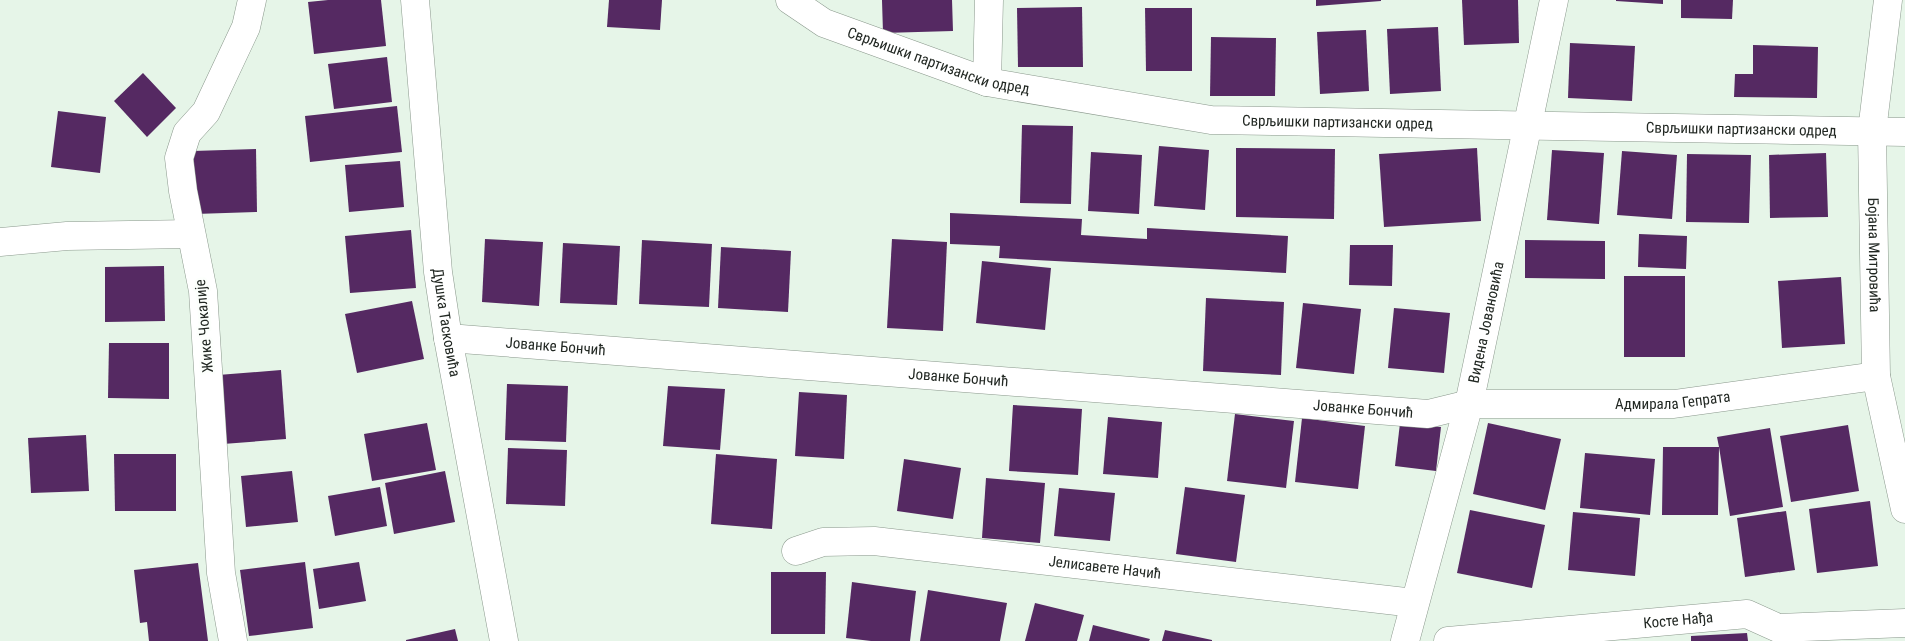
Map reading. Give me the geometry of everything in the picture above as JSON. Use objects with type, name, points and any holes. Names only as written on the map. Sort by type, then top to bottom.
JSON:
[{"type":"street","name":"Жике Чокалије","points":[[233,641],[221,574],[203,291],[183,191],[179,158],[187,133],[206,112],[246,27],[252,0]]},
{"type":"street","name":"Душка Тасковића","points":[[415,0],[438,272],[448,338],[504,641]]},
{"type":"street","name":"Сврљишки партизански одред","points":[[790,0],[824,23],[987,82],[1211,120],[1905,132]]},
{"type":"street","points":[[987,82],[988,0]]},
{"type":"street","name":"Видена Јовановића","points":[[1406,641],[1414,603],[1469,404],[1554,0]]},
{"type":"street","name":"Бојана Митровића","points":[[1888,0],[1872,131],[1876,376],[1905,509]]},
{"type":"street","points":[[0,242],[67,236],[191,234]]},
{"type":"street","name":"Јованке Бончић","points":[[448,338],[1428,414],[1469,404]]},
{"type":"street","name":"Адмирала Гепрата","points":[[1469,404],[1674,404],[1876,376]]},
{"type":"street","name":"Јелисавете Начић","points":[[796,551],[823,542],[874,541],[1414,603]]},
{"type":"street","name":"Косте Нађа","points":[[1448,641],[1747,614],[1778,628],[1905,622]]},
{"type":"building","points":[[381,0],[386,46],[314,54],[308,2]]},
{"type":"building","points":[[609,0],[662,0],[660,30],[607,27]]},
{"type":"building","points":[[882,0],[952,0],[953,31],[883,33]]},
{"type":"building","points":[[1316,0],[1381,0],[1381,1],[1316,6]]},
{"type":"building","points":[[1462,0],[1518,0],[1519,43],[1464,45]]},
{"type":"building","points":[[1663,0],[1663,4],[1616,1]]},
{"type":"building","points":[[1681,0],[1733,0],[1732,19],[1681,18]]},
{"type":"building","points":[[1082,7],[1083,67],[1018,67],[1017,8]]},
{"type":"building","points":[[1145,8],[1192,8],[1192,71],[1146,71]]},
{"type":"building","points":[[1438,27],[1441,91],[1390,94],[1387,29]]},
{"type":"building","points":[[1366,30],[1369,91],[1320,94],[1317,32]]},
{"type":"building","points":[[1211,37],[1276,38],[1275,96],[1210,96]]},
{"type":"building","points":[[1570,43],[1635,46],[1632,101],[1568,98]]},
{"type":"building","points":[[1753,45],[1818,47],[1817,98],[1734,97],[1735,74],[1753,74]]},
{"type":"building","points":[[387,57],[392,102],[334,109],[328,64]]},
{"type":"building","points":[[143,73],[176,108],[147,137],[114,101]]},
{"type":"building","points":[[397,106],[402,152],[310,162],[305,116]]},
{"type":"building","points":[[58,111],[106,117],[100,173],[51,167]]},
{"type":"building","points":[[1022,125],[1073,126],[1071,204],[1020,203]]},
{"type":"building","points":[[1159,146],[1209,150],[1205,210],[1154,206]]},
{"type":"building","points":[[1236,148],[1335,149],[1334,219],[1236,217]]},
{"type":"building","points":[[1477,148],[1481,221],[1384,227],[1379,154]]},
{"type":"building","points":[[256,149],[257,212],[195,214],[193,151]]},
{"type":"building","points":[[1552,150],[1604,153],[1599,224],[1547,220]]},
{"type":"building","points":[[1622,151],[1677,155],[1672,219],[1617,215]]},
{"type":"building","points":[[1091,152],[1142,155],[1139,214],[1088,211]]},
{"type":"building","points":[[1826,153],[1828,217],[1770,218],[1769,155]]},
{"type":"building","points":[[1687,154],[1751,155],[1749,223],[1686,222]]},
{"type":"building","points":[[400,161],[404,207],[349,212],[345,165]]},
{"type":"building","points":[[950,213],[1082,219],[1081,235],[1147,239],[1147,228],[1288,236],[1286,273],[999,258],[1000,246],[950,244]]},
{"type":"building","points":[[411,230],[416,288],[350,293],[345,236]]},
{"type":"building","points":[[1639,234],[1687,236],[1686,269],[1638,267]]},
{"type":"building","points":[[485,239],[543,242],[539,306],[482,302]]},
{"type":"building","points":[[892,239],[947,242],[943,331],[887,328]]},
{"type":"building","points":[[642,240],[712,244],[709,307],[639,304]]},
{"type":"building","points":[[1525,240],[1605,241],[1605,279],[1525,278]]},
{"type":"building","points":[[563,243],[620,246],[617,305],[560,303]]},
{"type":"building","points":[[1350,245],[1393,245],[1392,286],[1349,285]]},
{"type":"building","points":[[721,247],[791,251],[788,312],[718,308]]},
{"type":"building","points":[[982,261],[1051,268],[1045,330],[976,323]]},
{"type":"building","points":[[164,266],[165,321],[105,322],[105,267]]},
{"type":"building","points":[[1624,276],[1685,276],[1685,357],[1624,357]]},
{"type":"building","points":[[1841,277],[1845,344],[1782,348],[1778,281]]},
{"type":"building","points":[[1206,298],[1284,302],[1281,375],[1203,371]]},
{"type":"building","points":[[412,301],[424,359],[357,373],[345,314]]},
{"type":"building","points":[[1303,303],[1361,309],[1354,374],[1296,368]]},
{"type":"building","points":[[1394,308],[1450,313],[1444,373],[1388,368]]},
{"type":"building","points":[[109,343],[169,343],[169,399],[108,398]]},
{"type":"building","points":[[281,370],[286,439],[223,444],[218,375]]},
{"type":"building","points":[[507,384],[568,386],[566,442],[505,440]]},
{"type":"building","points":[[668,386],[725,389],[720,450],[663,446]]},
{"type":"building","points":[[799,392],[847,395],[844,459],[795,456]]},
{"type":"building","points":[[1013,405],[1082,409],[1078,475],[1009,471]]},
{"type":"building","points":[[1235,414],[1294,421],[1286,488],[1227,481]]},
{"type":"building","points":[[1108,417],[1162,422],[1158,478],[1103,474]]},
{"type":"building","points":[[1302,418],[1365,426],[1358,489],[1295,482]]},
{"type":"building","points":[[427,423],[436,470],[372,481],[364,434]]},
{"type":"building","points":[[1400,423],[1441,427],[1436,471],[1395,466]]},
{"type":"building","points":[[1488,423],[1561,439],[1545,510],[1473,494]]},
{"type":"building","points":[[1848,425],[1859,491],[1791,502],[1780,436]]},
{"type":"building","points":[[1770,428],[1783,507],[1730,516],[1717,437]]},
{"type":"building","points":[[86,435],[89,491],[31,493],[28,438]]},
{"type":"building","points":[[1663,447],[1719,447],[1718,515],[1662,515]]},
{"type":"building","points":[[508,448],[567,450],[565,506],[506,504]]},
{"type":"building","points":[[1585,453],[1655,459],[1650,515],[1580,508]]},
{"type":"building","points":[[114,454],[176,454],[176,511],[115,511]]},
{"type":"building","points":[[716,454],[777,459],[772,529],[711,524]]},
{"type":"building","points":[[904,459],[961,468],[953,519],[897,511]]},
{"type":"building","points":[[292,471],[298,522],[246,527],[241,476]]},
{"type":"building","points":[[445,471],[455,522],[394,534],[385,483]]},
{"type":"building","points":[[986,478],[1045,483],[1040,543],[982,538]]},
{"type":"building","points":[[380,487],[387,526],[335,536],[328,496]]},
{"type":"building","points":[[1185,487],[1245,495],[1236,562],[1176,554]]},
{"type":"building","points":[[1059,488],[1115,493],[1110,541],[1054,536]]},
{"type":"building","points":[[1870,501],[1878,566],[1817,573],[1809,509]]},
{"type":"building","points":[[1470,510],[1545,525],[1532,588],[1457,573]]},
{"type":"building","points":[[1786,511],[1795,570],[1745,577],[1737,518]]},
{"type":"building","points":[[1573,512],[1640,518],[1635,576],[1568,570]]},
{"type":"building","points":[[305,562],[313,628],[249,636],[240,570]]},
{"type":"building","points":[[359,562],[366,601],[319,609],[313,569]]},
{"type":"building","points":[[198,563],[208,641],[149,641],[147,622],[140,623],[134,570]]},
{"type":"building","points":[[771,572],[826,572],[825,634],[771,634]]},
{"type":"building","points":[[852,582],[916,591],[910,641],[871,641],[846,638]]},
{"type":"building","points":[[928,590],[1007,603],[1000,641],[920,641]]},
{"type":"building","points":[[1035,603],[1084,615],[1077,641],[1025,641]]},
{"type":"building","points":[[1093,625],[1150,639],[1149,641],[1089,641]]},
{"type":"building","points":[[455,629],[458,641],[406,641],[406,640]]},
{"type":"building","points":[[1165,630],[1212,640],[1212,641],[1162,641]]},
{"type":"building","points":[[1747,633],[1748,641],[1691,641],[1691,636]]}]
